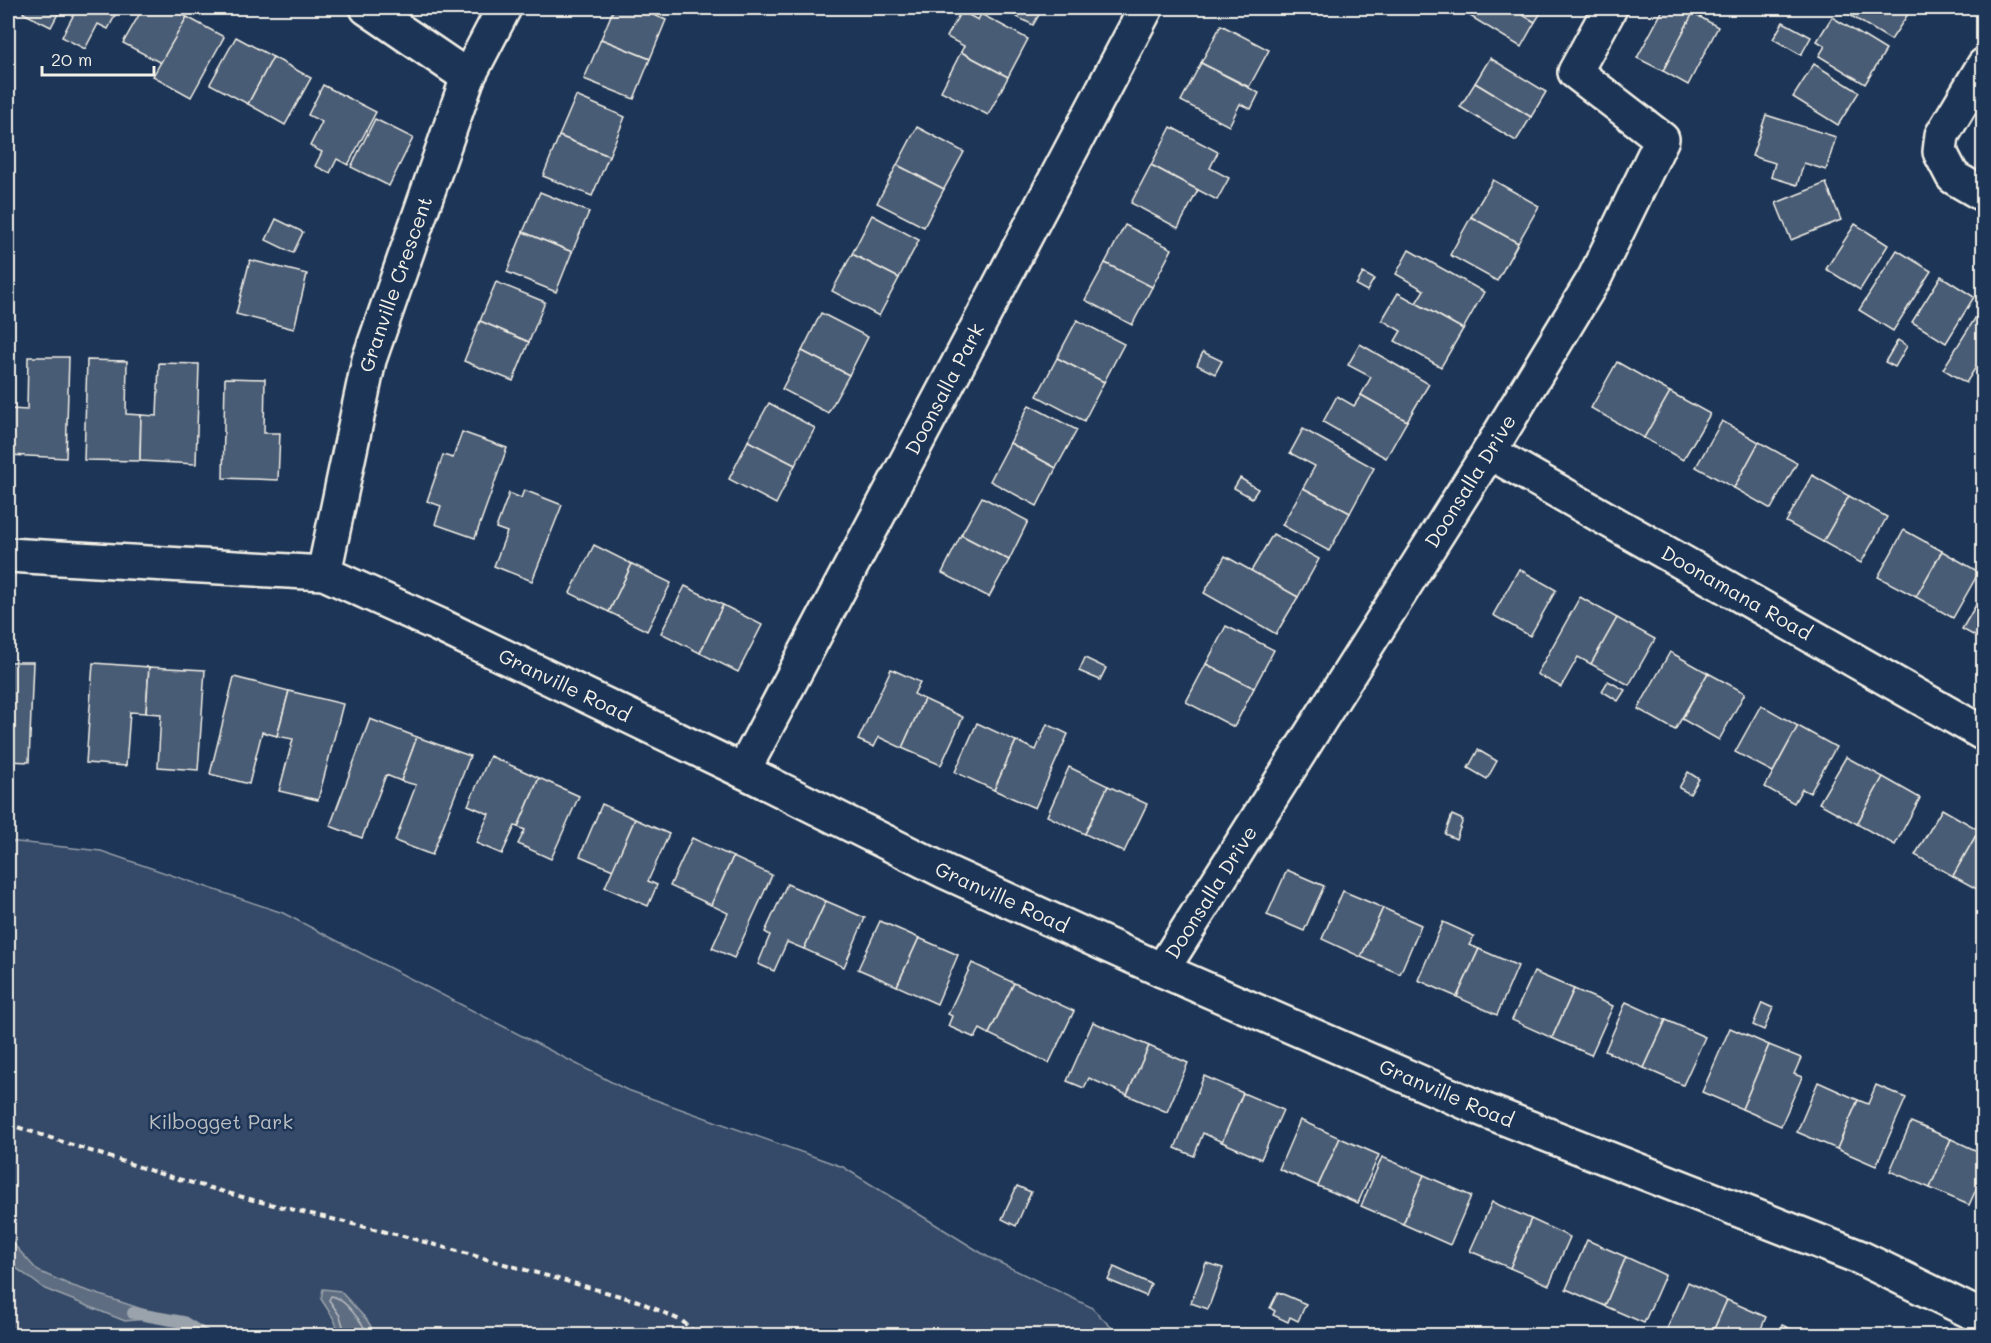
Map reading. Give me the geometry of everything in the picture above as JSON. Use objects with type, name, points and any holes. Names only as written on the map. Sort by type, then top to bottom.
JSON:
[{"type":"street","points":[[368,8],[468,77]]},
{"type":"street","name":"Granville Crescent","points":[[324,573],[369,360],[468,77],[504,8]]},
{"type":"street","name":"Doonsalla Park","points":[[743,771],[1146,8]]},
{"type":"street","name":"Doonsalla Drive","points":[[1162,970],[1489,453],[1594,277],[1662,139],[1575,72],[1610,8]]},
{"type":"street","points":[[1983,65],[1942,135],[1940,152],[1953,177],[1983,195]]},
{"type":"street","name":"Doonamana Road","points":[[1489,453],[1983,735]]},
{"type":"street","name":"Granville Road","points":[[8,555],[324,573],[439,625],[743,771],[946,872],[1162,970],[1479,1108],[1858,1257],[1977,1323]]},
{"type":"path","points":[[8,1124],[164,1175],[309,1214],[403,1236],[639,1301],[682,1321],[699,1335]]},
{"type":"green space","name":"Kilbogget Park","points":[[8,841],[101,851],[283,913],[625,1089],[843,1167],[988,1257],[1091,1307],[1119,1335],[8,1336]]},
{"type":"water","points":[[8,1229],[16,1247],[38,1271],[70,1285],[151,1312],[145,1319],[125,1321],[45,1289],[8,1262]]},
{"type":"water","points":[[323,1289],[340,1291],[367,1320],[376,1335],[340,1335],[334,1319],[321,1299]]},
{"type":"building","points":[[26,8],[61,8],[51,27],[23,13]]},
{"type":"building","points":[[70,8],[119,8],[108,29],[98,24],[85,49],[62,37],[75,12]]},
{"type":"building","points":[[143,8],[170,8],[187,17],[161,63],[123,43]]},
{"type":"building","points":[[614,8],[637,8],[666,20],[650,59],[601,39]]},
{"type":"building","points":[[999,8],[1043,8],[1033,25]]},
{"type":"building","points":[[1468,8],[1511,8],[1535,22],[1521,47],[1465,13]]},
{"type":"building","points":[[1511,8],[1544,8],[1535,22]]},
{"type":"building","points":[[1664,8],[1681,8],[1693,13],[1663,71],[1637,58]]},
{"type":"building","points":[[1838,8],[1912,8],[1891,40]]},
{"type":"building","points":[[961,11],[978,20],[981,14],[1028,39],[1008,77],[961,52],[964,46],[947,37]]},
{"type":"building","points":[[1693,13],[1718,27],[1688,85],[1663,71]]},
{"type":"building","points":[[187,17],[224,37],[191,97],[153,76]]},
{"type":"building","points":[[1832,17],[1886,50],[1865,84],[1819,56],[1825,46],[1817,41]]},
{"type":"building","points":[[1783,22],[1811,37],[1801,55],[1773,39]]},
{"type":"building","points":[[1221,25],[1269,50],[1249,87],[1201,63]]},
{"type":"building","points":[[236,37],[273,57],[248,104],[210,84]]},
{"type":"building","points":[[601,39],[650,59],[634,99],[584,79]]},
{"type":"building","points":[[961,52],[1008,77],[988,115],[941,91]]},
{"type":"building","points":[[273,57],[311,78],[285,125],[248,104]]},
{"type":"building","points":[[1490,58],[1546,92],[1531,117],[1475,83]]},
{"type":"building","points":[[1201,63],[1259,93],[1251,109],[1240,104],[1229,126],[1181,101]]},
{"type":"building","points":[[1814,64],[1859,92],[1838,125],[1793,97]]},
{"type":"building","points":[[1475,83],[1531,117],[1516,141],[1460,107]]},
{"type":"building","points":[[323,85],[376,112],[348,165],[337,159],[330,173],[315,166],[322,152],[310,146],[322,122],[308,115]]},
{"type":"building","points":[[576,96],[625,117],[609,156],[559,136]]},
{"type":"building","points":[[1766,115],[1836,137],[1826,170],[1804,163],[1797,185],[1771,177],[1775,163],[1752,156]]},
{"type":"building","points":[[375,119],[413,138],[389,186],[351,167]]},
{"type":"building","points":[[917,127],[964,152],[944,189],[897,165]]},
{"type":"building","points":[[1171,127],[1218,152],[1210,168],[1229,178],[1217,200],[1151,165]]},
{"type":"building","points":[[559,136],[609,156],[592,196],[543,176]]},
{"type":"building","points":[[897,165],[944,189],[924,227],[877,203]]},
{"type":"building","points":[[1151,165],[1198,190],[1178,228],[1131,203]]},
{"type":"building","points":[[1493,180],[1539,206],[1518,243],[1471,217]]},
{"type":"building","points":[[1826,183],[1841,220],[1791,240],[1776,203]]},
{"type":"building","points":[[540,192],[589,212],[572,252],[523,232]]},
{"type":"building","points":[[872,215],[919,240],[899,278],[852,254]]},
{"type":"building","points":[[1471,217],[1518,243],[1497,281],[1450,255]]},
{"type":"building","points":[[276,219],[303,232],[293,253],[266,240]]},
{"type":"building","points":[[1855,224],[1888,245],[1860,290],[1826,269]]},
{"type":"building","points":[[1125,225],[1172,249],[1152,287],[1105,263]]},
{"type":"building","points":[[523,232],[572,252],[556,292],[507,272]]},
{"type":"building","points":[[1409,250],[1484,292],[1463,329],[1416,303],[1424,290],[1396,274]]},
{"type":"building","points":[[1897,250],[1931,271],[1893,331],[1859,310]]},
{"type":"building","points":[[852,254],[899,278],[879,316],[832,291]]},
{"type":"building","points":[[250,260],[307,274],[294,329],[236,314]]},
{"type":"building","points":[[1105,263],[1152,287],[1132,325],[1085,300]]},
{"type":"building","points":[[1363,273],[1374,279],[1367,291],[1356,285]]},
{"type":"building","points":[[1941,276],[1974,297],[1946,343],[1912,322]]},
{"type":"building","points":[[496,282],[545,302],[529,342],[480,321]]},
{"type":"building","points":[[1398,293],[1463,329],[1441,367],[1395,341],[1401,331],[1382,320]]},
{"type":"building","points":[[1984,304],[1984,365],[1979,362],[1966,383],[1943,369]]},
{"type":"building","points":[[821,313],[868,337],[849,375],[802,351]]},
{"type":"building","points":[[1077,320],[1124,344],[1104,382],[1057,358]]},
{"type":"building","points":[[480,321],[529,342],[513,381],[464,361]]},
{"type":"building","points":[[1898,340],[1907,346],[1895,367],[1885,362]]},
{"type":"building","points":[[1360,344],[1429,384],[1407,421],[1361,395],[1371,377],[1348,365]]},
{"type":"building","points":[[802,351],[849,375],[828,413],[782,389]]},
{"type":"building","points":[[1203,352],[1222,361],[1215,374],[1197,365]]},
{"type":"building","points":[[28,357],[69,357],[66,458],[9,455],[11,409],[27,410]]},
{"type":"building","points":[[1057,358],[1104,382],[1084,421],[1037,396]]},
{"type":"building","points":[[87,360],[127,361],[126,414],[141,415],[140,461],[84,460]]},
{"type":"building","points":[[1617,362],[1670,392],[1644,438],[1591,408]]},
{"type":"building","points":[[159,363],[199,364],[196,464],[140,461],[141,415],[157,416]]},
{"type":"building","points":[[225,378],[265,379],[264,433],[280,433],[278,480],[223,478]]},
{"type":"building","points":[[1670,392],[1710,414],[1683,460],[1644,438]]},
{"type":"building","points":[[1361,395],[1407,421],[1386,458],[1323,422],[1337,396],[1354,406]]},
{"type":"building","points":[[769,403],[815,428],[795,465],[748,441]]},
{"type":"building","points":[[1029,405],[1077,430],[1056,468],[1010,443]]},
{"type":"building","points":[[8,409],[11,409],[9,455],[8,455]]},
{"type":"building","points":[[1722,421],[1759,442],[1734,488],[1696,467]]},
{"type":"building","points":[[1303,429],[1374,468],[1350,513],[1303,488],[1315,466],[1290,453]]},
{"type":"building","points":[[462,432],[507,448],[475,538],[435,524],[441,506],[427,501],[443,455],[453,458]]},
{"type":"building","points":[[748,441],[795,465],[776,504],[729,479]]},
{"type":"building","points":[[1759,442],[1797,463],[1771,509],[1734,488]]},
{"type":"building","points":[[1010,443],[1056,468],[1037,506],[990,481]]},
{"type":"building","points":[[1812,475],[1849,496],[1823,542],[1786,522]]},
{"type":"building","points":[[1240,478],[1258,489],[1252,498],[1234,488]]},
{"type":"building","points":[[1303,488],[1350,513],[1329,551],[1282,525]]},
{"type":"building","points":[[524,490],[562,505],[532,581],[494,566],[507,532],[496,528],[509,493],[521,498]]},
{"type":"building","points":[[1849,496],[1887,517],[1861,563],[1823,542]]},
{"type":"building","points":[[982,497],[1028,521],[1009,560],[961,535]]},
{"type":"building","points":[[1904,530],[1942,551],[1916,597],[1878,577]]},
{"type":"building","points":[[1273,534],[1319,559],[1298,597],[1251,571]]},
{"type":"building","points":[[961,535],[1009,560],[989,597],[942,573]]},
{"type":"building","points":[[594,545],[632,564],[609,612],[570,593]]},
{"type":"building","points":[[1942,551],[1979,572],[1953,618],[1916,597]]},
{"type":"building","points":[[1225,556],[1298,597],[1276,634],[1204,593]]},
{"type":"building","points":[[632,564],[671,583],[647,631],[609,612]]},
{"type":"building","points":[[1519,569],[1556,590],[1530,636],[1493,615]]},
{"type":"building","points":[[685,586],[723,605],[700,653],[661,633]]},
{"type":"building","points":[[1984,591],[1984,641],[1962,629]]},
{"type":"building","points":[[1580,597],[1617,618],[1591,664],[1578,657],[1561,687],[1537,674]]},
{"type":"building","points":[[723,605],[762,625],[738,672],[700,653]]},
{"type":"building","points":[[1617,618],[1655,639],[1629,685],[1591,664]]},
{"type":"building","points":[[1226,626],[1274,650],[1254,688],[1206,664]]},
{"type":"building","points":[[1670,652],[1708,673],[1675,730],[1638,709]]},
{"type":"building","points":[[1085,658],[1106,668],[1100,680],[1079,671]]},
{"type":"building","points":[[8,662],[33,662],[29,762],[8,761]]},
{"type":"building","points":[[93,663],[149,667],[146,713],[130,712],[126,766],[86,763]]},
{"type":"building","points":[[1206,664],[1254,688],[1234,727],[1186,702]]},
{"type":"building","points":[[149,667],[205,670],[198,770],[158,767],[161,714],[146,713]]},
{"type":"building","points":[[891,669],[920,682],[914,694],[924,699],[902,748],[879,737],[874,747],[858,740]]},
{"type":"building","points":[[1708,673],[1745,693],[1719,740],[1682,719]]},
{"type":"building","points":[[234,677],[289,691],[277,736],[262,732],[249,784],[210,774]]},
{"type":"building","points":[[1608,681],[1625,690],[1618,701],[1602,691]]},
{"type":"building","points":[[289,691],[343,704],[318,800],[279,791],[293,739],[277,736]]},
{"type":"building","points":[[924,699],[963,717],[941,765],[902,748]]},
{"type":"building","points":[[1761,705],[1798,726],[1773,772],[1735,752]]},
{"type":"building","points":[[370,719],[417,737],[401,781],[386,775],[362,838],[330,826]]},
{"type":"building","points":[[977,723],[1016,741],[994,790],[955,772]]},
{"type":"building","points":[[1047,724],[1068,734],[1035,808],[994,790],[1016,741],[1036,750]]},
{"type":"building","points":[[1798,726],[1836,747],[1810,793],[1802,789],[1794,803],[1765,787]]},
{"type":"building","points":[[417,737],[470,756],[432,855],[395,841],[416,785],[401,781]]},
{"type":"building","points":[[1478,750],[1497,761],[1487,779],[1468,768]]},
{"type":"building","points":[[490,756],[539,778],[518,827],[515,826],[502,854],[476,843],[489,814],[468,805]]},
{"type":"building","points":[[1846,757],[1883,777],[1857,824],[1819,803]]},
{"type":"building","points":[[1069,767],[1108,786],[1085,834],[1047,816]]},
{"type":"building","points":[[1688,772],[1699,779],[1690,794],[1679,788]]},
{"type":"building","points":[[1883,777],[1920,798],[1895,845],[1857,824]]},
{"type":"building","points":[[539,778],[579,796],[551,859],[518,844],[525,830],[518,827]]},
{"type":"building","points":[[1108,786],[1147,804],[1124,852],[1085,834]]},
{"type":"building","points":[[602,804],[635,819],[613,870],[580,856]]},
{"type":"building","points":[[1942,809],[1979,830],[1953,876],[1915,855]]},
{"type":"building","points":[[1452,815],[1463,820],[1456,839],[1445,834]]},
{"type":"building","points":[[635,819],[669,834],[648,881],[657,885],[648,906],[605,887]]},
{"type":"building","points":[[1979,830],[1984,832],[1984,893],[1953,876]]},
{"type":"building","points":[[692,838],[733,857],[711,905],[670,886]]},
{"type":"building","points":[[733,857],[772,875],[734,958],[712,948],[728,913],[711,905]]},
{"type":"building","points":[[1287,870],[1324,886],[1304,931],[1267,915]]},
{"type":"building","points":[[787,884],[826,901],[804,949],[787,942],[774,971],[758,964],[770,935],[765,932]]},
{"type":"building","points":[[1343,891],[1383,908],[1361,957],[1322,939]]},
{"type":"building","points":[[826,901],[865,918],[844,967],[804,949]]},
{"type":"building","points":[[1383,908],[1421,925],[1400,974],[1361,957]]},
{"type":"building","points":[[880,921],[919,938],[897,986],[858,969]]},
{"type":"building","points":[[1443,922],[1474,936],[1469,945],[1479,949],[1457,997],[1418,980]]},
{"type":"building","points":[[919,938],[958,955],[937,1004],[897,986]]},
{"type":"building","points":[[1479,949],[1518,966],[1497,1015],[1457,997]]},
{"type":"building","points":[[972,963],[1014,983],[989,1034],[980,1029],[975,1038],[948,1026],[952,1016],[948,1014]]},
{"type":"building","points":[[1534,972],[1574,989],[1552,1038],[1512,1020]]},
{"type":"building","points":[[1014,983],[1074,1011],[1049,1063],[989,1034]]},
{"type":"building","points":[[1574,989],[1613,1006],[1591,1055],[1552,1038]]},
{"type":"building","points":[[1626,1002],[1666,1020],[1644,1068],[1605,1051]]},
{"type":"building","points":[[1762,1003],[1773,1008],[1764,1030],[1753,1025]]},
{"type":"building","points":[[1666,1020],[1705,1037],[1683,1085],[1644,1068]]},
{"type":"building","points":[[1093,1022],[1149,1046],[1127,1095],[1089,1078],[1084,1088],[1067,1081]]},
{"type":"building","points":[[1730,1028],[1769,1045],[1742,1109],[1702,1092]]},
{"type":"building","points":[[1769,1045],[1801,1058],[1794,1074],[1802,1077],[1781,1126],[1742,1109]]},
{"type":"building","points":[[1149,1046],[1188,1063],[1167,1112],[1127,1095]]},
{"type":"building","points":[[1204,1076],[1243,1093],[1222,1142],[1203,1133],[1194,1156],[1175,1148]]},
{"type":"building","points":[[1818,1082],[1858,1100],[1837,1149],[1797,1132]]},
{"type":"building","points":[[1876,1085],[1906,1098],[1876,1166],[1837,1149],[1858,1100],[1868,1104]]},
{"type":"building","points":[[1243,1093],[1283,1110],[1261,1159],[1222,1142]]},
{"type":"building","points":[[1300,1120],[1340,1138],[1318,1186],[1279,1169]]},
{"type":"building","points":[[1911,1122],[1951,1139],[1930,1188],[1890,1171]]},
{"type":"building","points":[[1340,1138],[1379,1155],[1358,1203],[1318,1186]]},
{"type":"building","points":[[1951,1139],[1984,1154],[1984,1172],[1969,1205],[1930,1188]]},
{"type":"building","points":[[1382,1157],[1424,1175],[1403,1224],[1361,1206]]},
{"type":"building","points":[[1424,1175],[1471,1196],[1450,1245],[1403,1224]]},
{"type":"building","points":[[1017,1186],[1031,1192],[1016,1226],[1002,1219]]},
{"type":"building","points":[[1492,1202],[1531,1219],[1510,1268],[1470,1251]]},
{"type":"building","points":[[1531,1219],[1570,1237],[1549,1285],[1510,1268]]},
{"type":"building","points":[[1587,1240],[1626,1257],[1605,1306],[1566,1289]]},
{"type":"building","points":[[1626,1257],[1665,1275],[1644,1323],[1605,1306]]},
{"type":"building","points":[[1206,1263],[1223,1268],[1208,1309],[1191,1303]]},
{"type":"building","points":[[1114,1267],[1151,1284],[1146,1296],[1108,1280]]},
{"type":"building","points":[[1688,1282],[1727,1300],[1711,1336],[1676,1336],[1666,1331]]},
{"type":"building","points":[[1278,1292],[1306,1304],[1298,1321],[1290,1317],[1288,1322],[1273,1315],[1275,1311],[1270,1308]]},
{"type":"building","points":[[1727,1300],[1766,1317],[1758,1336],[1711,1336]]},
{"type":"building","points":[[1782,1325],[1806,1336],[1777,1336]]},
{"type":"waterway","points":[[133,1313],[183,1322],[206,1336]]}]
